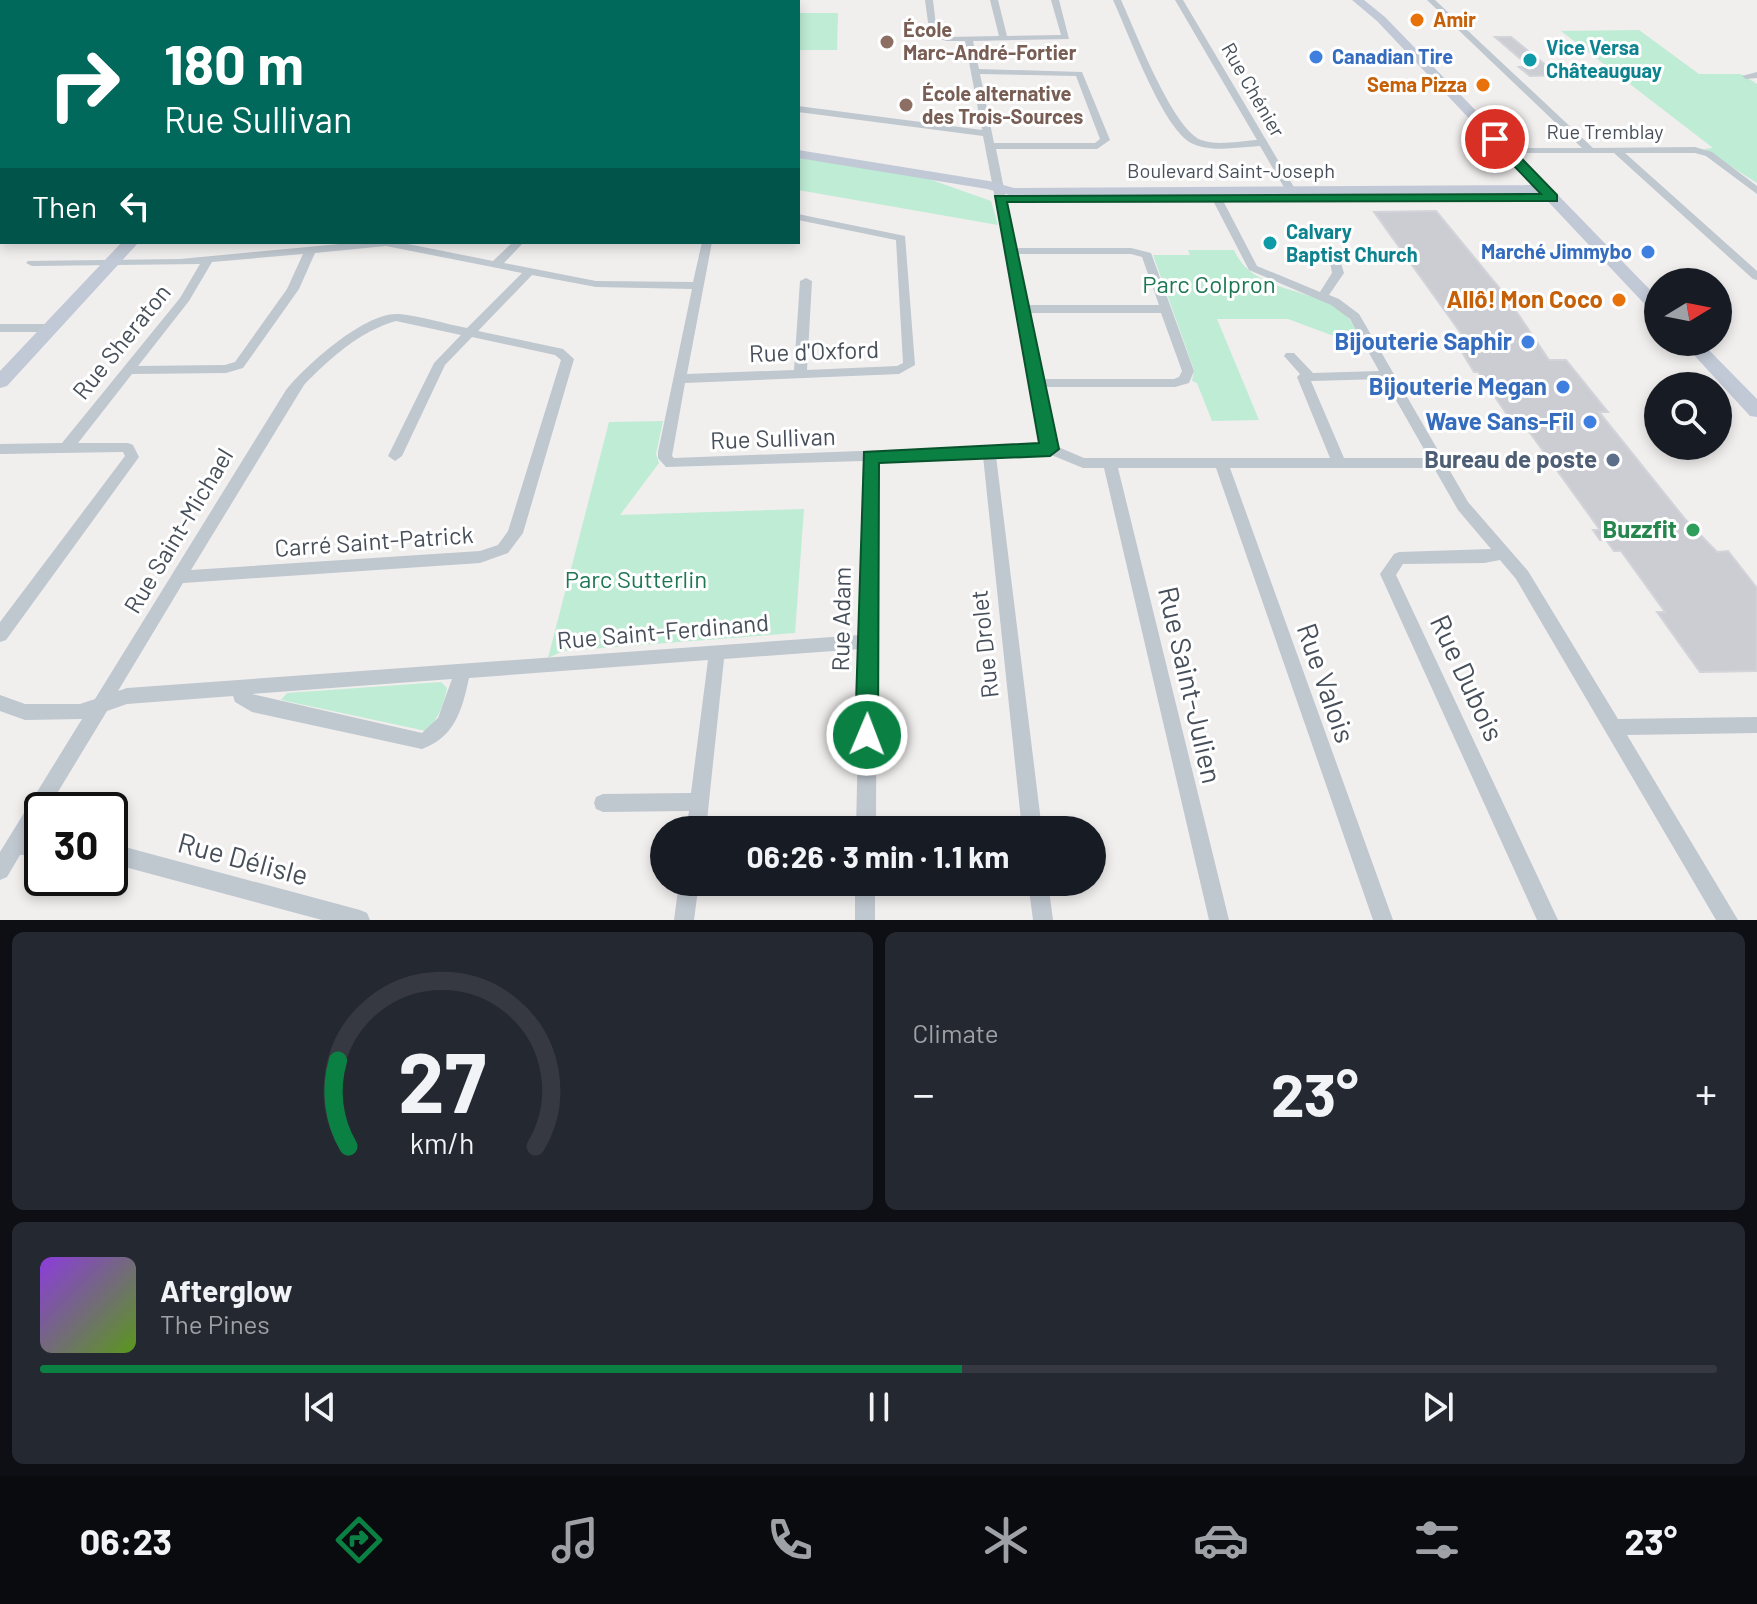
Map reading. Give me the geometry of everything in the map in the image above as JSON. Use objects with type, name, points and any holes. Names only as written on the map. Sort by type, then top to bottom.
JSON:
[{"type":"street","points":[[929,0],[934,36],[969,39],[1066,37],[1055,0]]},
{"type":"street","points":[[994,0],[1004,39]]},
{"type":"street","points":[[1117,0],[1172,115],[1189,137],[1204,143],[1263,143]]},
{"type":"street","name":"Rue Chénier","points":[[1179,0],[1293,195]]},
{"type":"street","points":[[1357,0],[1381,19],[1644,293]]},
{"type":"street","points":[[1368,0],[1381,19]]},
{"type":"street","points":[[1431,0],[1590,150]]},
{"type":"street","points":[[969,39],[1050,449]]},
{"type":"street","points":[[975,71],[1079,74],[1105,140],[1097,146],[990,146]]},
{"type":"street","points":[[1746,76],[1757,75]]},
{"type":"street","points":[[800,109],[988,134]]},
{"type":"street","points":[[1616,150],[1757,277]]},
{"type":"street","name":"Rue Tremblay","points":[[1507,151],[1704,152],[1757,191]]},
{"type":"street","name":"Boulevard Saint-Joseph","points":[[800,154],[920,174],[999,193],[1548,194]]},
{"type":"street","points":[[1215,195],[1253,268],[1322,297],[1355,317],[1467,511],[1526,581],[1728,920]]},
{"type":"street","name":"Rue d'Oxford","points":[[679,379],[899,370],[907,367],[910,361],[901,238],[800,217]]},
{"type":"street","points":[[0,382],[129,244]]},
{"type":"street","points":[[32,263],[208,259],[374,244]]},
{"type":"street","points":[[391,244],[603,285],[698,286]]},
{"type":"street","points":[[495,265],[517,244]]},
{"type":"street","name":"Rue Sullivan","points":[[707,244],[664,455],[671,463],[1050,449],[1079,463],[1438,463]]},
{"type":"street","points":[[128,370],[226,369],[239,365],[293,289],[311,249]]},
{"type":"street","points":[[1010,251],[1144,253],[1151,260],[1188,371],[1184,380],[1037,383]]},
{"type":"street","name":"Rue Sheraton","points":[[66,448],[189,294],[208,259]]},
{"type":"street","points":[[1322,297],[1338,273],[1336,262]]},
{"type":"street","points":[[395,456],[440,363],[529,272]]},
{"type":"street","points":[[800,374],[806,281]]},
{"type":"street","points":[[1021,309],[1167,309]]},
{"type":"street","name":"Rue Saint-Michael","points":[[0,870],[291,393],[313,369],[370,325],[386,319],[408,318],[469,332]]},
{"type":"street","points":[[0,328],[51,328]]},
{"type":"street","name":"Carré Saint-Patrick","points":[[179,577],[480,557],[507,545],[515,533],[568,359],[559,352],[469,332]]},
{"type":"street","points":[[1290,356],[1308,375],[1389,375]]},
{"type":"street","points":[[1704,356],[1757,411]]},
{"type":"street","points":[[1308,375],[1303,382],[1339,462]]},
{"type":"street","points":[[0,449],[125,447],[132,457],[22,610],[0,635]]},
{"type":"street","name":"Rue Drolet","points":[[989,452],[1030,816]]},
{"type":"street","name":"Rue Adam","points":[[866,816],[870,457]]},
{"type":"street","name":"Rue Saint-Julien","points":[[1110,463],[1219,920]]},
{"type":"street","name":"Rue Valois","points":[[1221,463],[1383,920]]},
{"type":"street","name":"Rue Dubois","points":[[1504,553],[1478,557],[1399,558],[1388,574],[1548,920]]},
{"type":"street","name":"Rue Saint-Ferdinand","points":[[0,703],[25,712],[80,712],[127,696],[868,641]]},
{"type":"street","points":[[698,816],[717,651]]},
{"type":"street","points":[[244,687],[241,697],[252,704],[422,741],[432,739],[441,730],[462,673]]},
{"type":"street","points":[[1613,727],[1757,725]]},
{"type":"street","points":[[603,803],[700,802]]},
{"type":"street","points":[[16,845],[24,845]]},
{"type":"street","name":"Rue Délisle","points":[[128,858],[360,920]]},
{"type":"street","points":[[684,920],[687,896]]},
{"type":"street","points":[[865,896],[865,920]]},
{"type":"street","points":[[1040,896],[1043,920]]},
{"type":"green space","points":[[800,13],[838,13],[837,50],[800,50]]},
{"type":"green space","points":[[1639,30],[1699,74],[1741,74],[1757,84],[1757,183],[1704,149],[1713,148],[1561,31]]},
{"type":"green space","points":[[800,157],[929,179],[991,201],[998,225],[800,190]]},
{"type":"green space","name":"Parc Colpron","points":[[1188,250],[1234,250],[1243,264],[1268,282],[1313,297],[1341,311],[1366,348],[1288,319],[1217,319],[1259,420],[1212,421],[1197,383],[1192,381],[1194,370],[1153,255],[1190,255]]},
{"type":"green space","name":"Parc Sutterlin","points":[[663,421],[656,454],[659,463],[620,515],[804,509],[795,633],[563,651],[548,658],[609,422]]},
{"type":"green space","points":[[441,682],[447,688],[444,699],[437,717],[426,731],[281,700],[287,693]]},
{"type":"building","name":"Vice Versa Châteauguay","points":[[1495,37],[1511,37],[1547,66],[1585,65],[1597,74],[1530,76],[1519,67],[1530,67]]},
{"type":"building","points":[[1436,211],[1506,296],[1549,360],[1566,360],[1608,412],[1599,412],[1685,519],[1717,552],[1728,551],[1757,588],[1757,671],[1700,672],[1657,612],[1665,612],[1621,551],[1614,551],[1606,540],[1600,540],[1593,530],[1600,530],[1520,419],[1510,419],[1478,372],[1474,372],[1454,339],[1465,339],[1374,212]]},
{"type":"place","name":"Amir","points":[[1417,20]]},
{"type":"place","name":"École Marc-André-Fortier","points":[[887,42]]},
{"type":"place","name":"Canadian Tire","points":[[1316,57]]},
{"type":"place","name":"Vice Versa Châteauguay","points":[[1530,60]]},
{"type":"place","name":"Sema Pizza","points":[[1483,85]]},
{"type":"place","name":"École alternative des Trois-Sources","points":[[906,105]]},
{"type":"place","name":"Calvary Baptist Church","points":[[1270,243]]},
{"type":"place","name":"Marché Jimmybo","points":[[1648,252]]},
{"type":"place","name":"Allô! Mon Coco","points":[[1619,300]]},
{"type":"place","name":"Bijouterie Saphir","points":[[1528,342]]},
{"type":"place","name":"Bijouterie Megan","points":[[1563,387]]},
{"type":"place","name":"Wave Sans-Fil","points":[[1590,422]]},
{"type":"place","name":"Bureau de poste","points":[[1613,460]]},
{"type":"place","name":"Buzzfit","points":[[1693,530]]},
{"type":"route","points":[[867,735],[870,457],[1050,449],[1000,198],[1552,198],[1495,139]]}]
